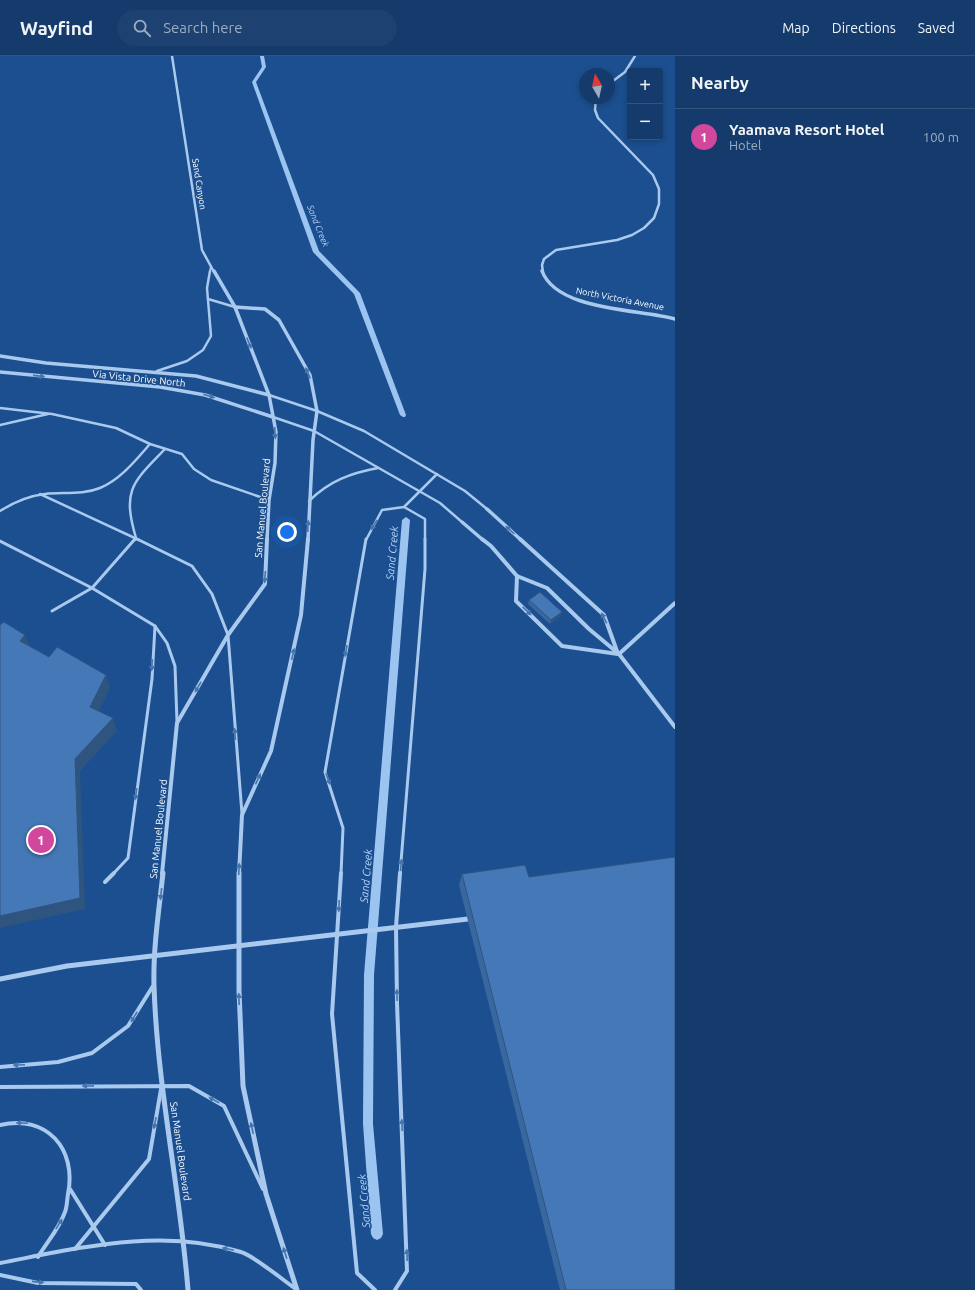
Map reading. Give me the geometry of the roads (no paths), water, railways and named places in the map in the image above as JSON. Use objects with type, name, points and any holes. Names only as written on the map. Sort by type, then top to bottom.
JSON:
[{"type":"street","name":"Sand Canyon","points":[[172,56],[202,250],[235,306],[269,395]]},
{"type":"street","points":[[615,80],[625,72],[635,56]]},
{"type":"street","name":"North Victoria Avenue","points":[[594,104],[598,118],[653,175],[659,185],[660,196],[658,209],[647,226],[630,237],[556,250],[546,256],[541,263],[542,272],[555,289],[570,298],[675,319]]},
{"type":"street","points":[[235,306],[265,309],[279,320],[310,375],[316,411],[309,501],[308,559],[301,615],[271,751],[242,815],[238,888],[239,990],[243,1086],[266,1194],[297,1290]]},
{"type":"street","name":"Via Vista Drive North","points":[[0,356],[77,366],[187,375],[231,383],[269,395]]},
{"type":"street","name":"Via Vista Drive North","points":[[0,372],[205,394],[273,417]]},
{"type":"street","name":"San Manuel Boulevard","points":[[188,1290],[184,1240],[162,1085],[154,984],[158,920],[177,723],[228,635],[265,584],[269,500],[275,463],[276,432],[269,395]]},
{"type":"street","points":[[487,509],[604,615],[619,654]]},
{"type":"street","points":[[462,522],[491,546],[517,576],[547,588],[589,629],[619,654],[675,727]]},
{"type":"street","points":[[517,576],[516,601],[562,646],[619,654]]},
{"type":"street","points":[[619,654],[675,603]]},
{"type":"street","points":[[0,979],[67,966],[468,919]]},
{"type":"lane","points":[[145,371],[160,372],[187,361],[203,350],[211,336],[207,288],[211,266]]},
{"type":"lane","points":[[208,298],[235,306]]},
{"type":"lane","points":[[269,395],[316,411],[364,431],[465,491],[487,509]]},
{"type":"lane","points":[[0,408],[52,414],[116,428],[150,444],[182,454],[194,469],[211,480],[269,500]]},
{"type":"lane","points":[[0,425],[52,414]]},
{"type":"lane","points":[[273,417],[314,431],[440,503],[462,522]]},
{"type":"lane","points":[[0,511],[13,501],[40,494],[95,490],[122,474],[150,444]]},
{"type":"lane","points":[[136,538],[129,516],[129,492],[135,480],[165,449]]},
{"type":"lane","points":[[309,501],[321,488],[343,475],[378,468]]},
{"type":"lane","points":[[375,1290],[357,1273],[332,1014],[338,934],[343,828],[325,772],[366,538],[382,510],[404,507],[437,474]]},
{"type":"lane","points":[[40,494],[136,538],[192,566],[212,594],[228,635],[242,815]]},
{"type":"lane","points":[[395,1290],[408,1271],[397,1003],[396,928],[425,569],[425,519],[404,507]]},
{"type":"lane","points":[[52,612],[92,588],[136,538]]},
{"type":"lane","points":[[0,540],[92,588],[155,626],[167,643],[175,666],[177,723]]},
{"type":"lane","points":[[105,882],[128,858],[152,679],[155,626]]},
{"type":"lane","points":[[0,1067],[58,1062],[92,1052],[128,1026],[154,984]]},
{"type":"lane","points":[[75,1249],[149,1159],[162,1085]]},
{"type":"lane","points":[[0,1087],[189,1086],[224,1106],[266,1194]]},
{"type":"lane","points":[[0,1126],[7,1123],[26,1122],[44,1128],[58,1140],[68,1156],[71,1176],[65,1214],[38,1257]]},
{"type":"lane","points":[[70,1189],[105,1245]]},
{"type":"lane","points":[[0,1263],[75,1249],[142,1240],[184,1240],[242,1252],[297,1290]]},
{"type":"lane","points":[[0,1275],[38,1282],[136,1284],[141,1290]]},
{"type":"waterway","name":"Sand Creek","points":[[262,56],[264,67],[254,82],[316,252],[357,293],[403,415]]},
{"type":"waterway","name":"Sand Creek","points":[[377,1234],[368,1124],[369,975],[406,520]]},
{"type":"place","name":"Yaamava Resort Hotel","points":[[41,840]]}]
